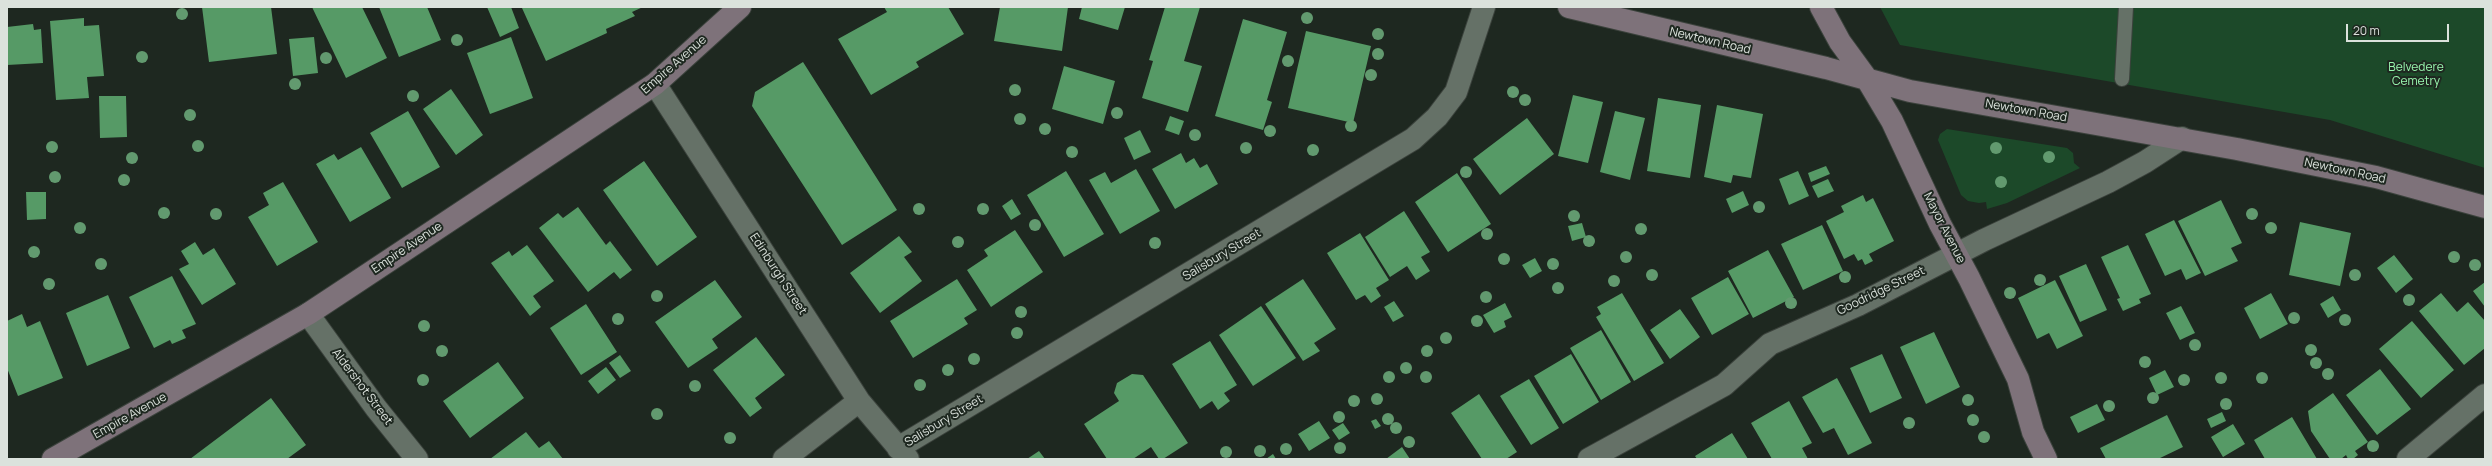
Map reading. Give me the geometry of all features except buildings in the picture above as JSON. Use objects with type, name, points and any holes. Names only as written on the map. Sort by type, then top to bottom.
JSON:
[{"type":"street","name":"Empire Avenue","points":[[53,459],[308,314],[655,84],[740,7]]},
{"type":"street","name":"Salisbury Street","points":[[903,453],[1413,139],[1438,116],[1456,92],[1484,7]]},
{"type":"street","name":"Newtown Road","points":[[1569,7],[1867,79],[1910,91],[2182,138],[2376,177],[2485,207]]},
{"type":"street","name":"Mayor Avenue","points":[[1821,7],[1840,42],[1867,79],[1892,120],[2018,379],[2033,432],[2046,459]]},
{"type":"street","name":"Edinburgh Street","points":[[655,84],[859,401],[903,453]]},
{"type":"street","name":"Goodridge Street","points":[[1589,459],[1724,385],[1770,344],[1804,327],[1858,305],[1956,254],[2108,182],[2145,162],[2182,138]]},
{"type":"street","name":"Aldershot Street","points":[[308,314],[376,408],[417,459]]},
{"type":"street","points":[[2408,459],[2485,395]]},
{"type":"street","points":[[784,459],[859,401]]},
{"type":"lane","points":[[2122,79],[2126,7]]},
{"type":"green space","name":"Belvedere Cemetry","points":[[1880,7],[2485,7],[2485,168],[2330,120],[1900,45]]},
{"type":"green space","points":[[1947,129],[2067,148],[2073,153],[2074,163],[2080,168],[2007,203],[1987,209],[1986,202],[1979,203],[1968,201],[1961,195],[1938,140],[1940,134]]}]
